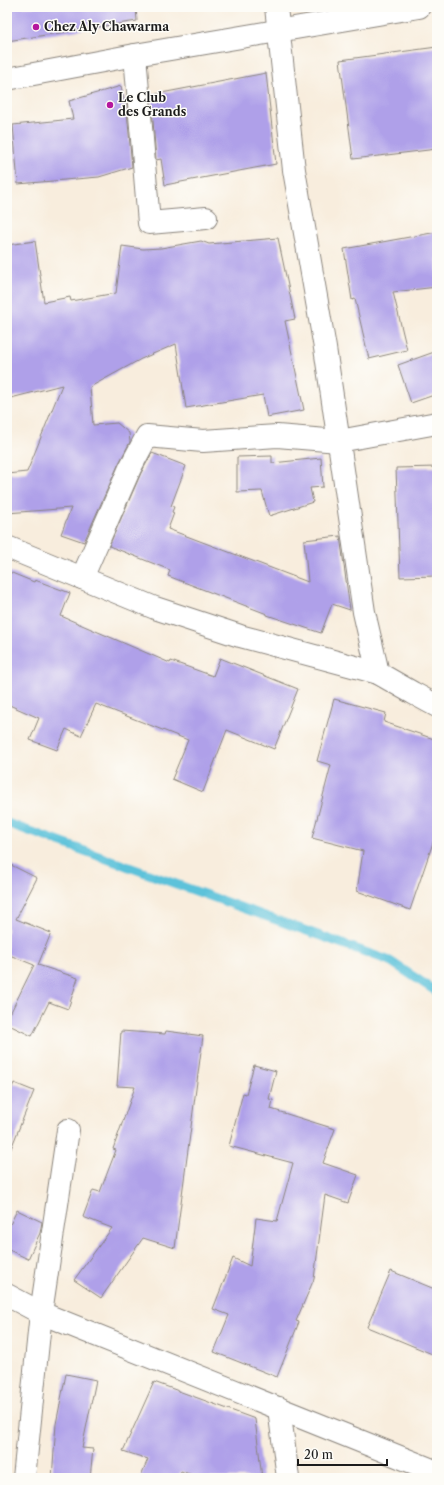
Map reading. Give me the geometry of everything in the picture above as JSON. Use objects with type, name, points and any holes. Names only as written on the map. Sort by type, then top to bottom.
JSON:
[{"type":"street","points":[[276,7],[294,170],[325,348],[364,612],[378,672]]},
{"type":"street","points":[[7,79],[135,55],[419,7]]},
{"type":"street","points":[[135,55],[149,223],[206,218]]},
{"type":"street","points":[[82,578],[130,468],[147,436],[203,441],[277,436],[339,441],[437,423]]},
{"type":"street","points":[[7,547],[155,608],[240,636],[378,672],[437,706]]},
{"type":"street","points":[[24,1478],[41,1313],[68,1130]]},
{"type":"street","points":[[7,1295],[41,1313],[437,1472]]},
{"type":"street","points":[[279,1408],[288,1478]]},
{"type":"building","points":[[7,7],[136,7],[137,21],[7,41]]},
{"type":"building","points":[[437,47],[437,149],[353,159],[340,60]]},
{"type":"building","points":[[266,73],[276,164],[165,185],[161,159],[156,160],[151,95]]},
{"type":"building","points":[[121,86],[124,100],[126,100],[132,167],[99,177],[18,184],[13,125],[73,119],[69,101]]},
{"type":"building","points":[[437,232],[437,287],[393,292],[407,350],[369,359],[355,299],[352,300],[344,249]]},
{"type":"building","points":[[278,238],[295,319],[285,321],[304,410],[267,417],[263,395],[186,408],[176,344],[141,359],[90,387],[93,425],[117,423],[129,433],[130,442],[119,463],[84,542],[61,534],[71,508],[7,513],[7,474],[27,472],[62,385],[7,399],[7,245],[35,241],[44,302],[70,297],[71,301],[116,293],[122,246],[143,249],[161,248],[201,241],[209,244]]},
{"type":"building","points":[[437,351],[437,394],[411,403],[398,365]]},
{"type":"building","points":[[152,453],[186,466],[171,506],[174,507],[172,512],[174,513],[168,529],[308,582],[304,540],[340,536],[350,610],[332,604],[321,633],[267,615],[168,576],[170,570],[109,546],[141,473]]},
{"type":"building","points":[[272,456],[272,463],[321,458],[323,487],[310,488],[313,502],[269,516],[262,491],[237,492],[237,457]]},
{"type":"building","points":[[437,467],[437,576],[400,577],[396,468]]},
{"type":"building","points":[[7,571],[34,582],[35,580],[70,593],[61,616],[170,663],[171,661],[213,676],[220,658],[298,689],[274,749],[227,730],[203,792],[172,779],[188,740],[96,704],[81,736],[66,729],[57,750],[30,740],[39,718],[7,704]]},
{"type":"building","points":[[334,699],[386,713],[384,722],[437,740],[437,831],[410,910],[357,891],[363,851],[312,838],[331,765],[317,761]]},
{"type":"building","points":[[7,863],[37,878],[16,919],[51,933],[38,965],[78,978],[68,1009],[49,1002],[32,1036],[7,1024],[7,1020],[34,965],[7,954]]},
{"type":"building","points":[[121,1031],[165,1034],[166,1031],[203,1036],[175,1248],[143,1238],[101,1298],[74,1280],[112,1228],[83,1217],[93,1190],[100,1192],[116,1150],[113,1149],[135,1087],[117,1086]]},
{"type":"building","points":[[254,1065],[276,1071],[269,1099],[273,1100],[271,1109],[335,1129],[323,1163],[358,1175],[348,1203],[325,1195],[314,1279],[296,1321],[299,1322],[277,1377],[214,1352],[229,1315],[213,1309],[233,1258],[250,1266],[256,1218],[277,1221],[293,1163],[229,1146],[243,1093],[246,1094]]},
{"type":"building","points":[[14,1083],[34,1091],[8,1156],[7,1099]]},
{"type":"building","points":[[17,1210],[42,1222],[40,1233],[28,1259],[7,1249],[7,1231]]},
{"type":"building","points":[[391,1271],[437,1290],[437,1356],[367,1327]]},
{"type":"building","points":[[66,1374],[96,1380],[82,1448],[93,1449],[90,1478],[52,1478],[56,1424]]},
{"type":"building","points":[[154,1382],[255,1419],[262,1478],[201,1478],[181,1471],[178,1478],[140,1478],[148,1459],[123,1451]]},
{"type":"waterway","points":[[7,823],[390,961],[437,992]]},
{"type":"place","name":"Chez Aly Chawarma","points":[[36,27]]},
{"type":"place","name":"Le Club des Grands","points":[[110,105]]}]
